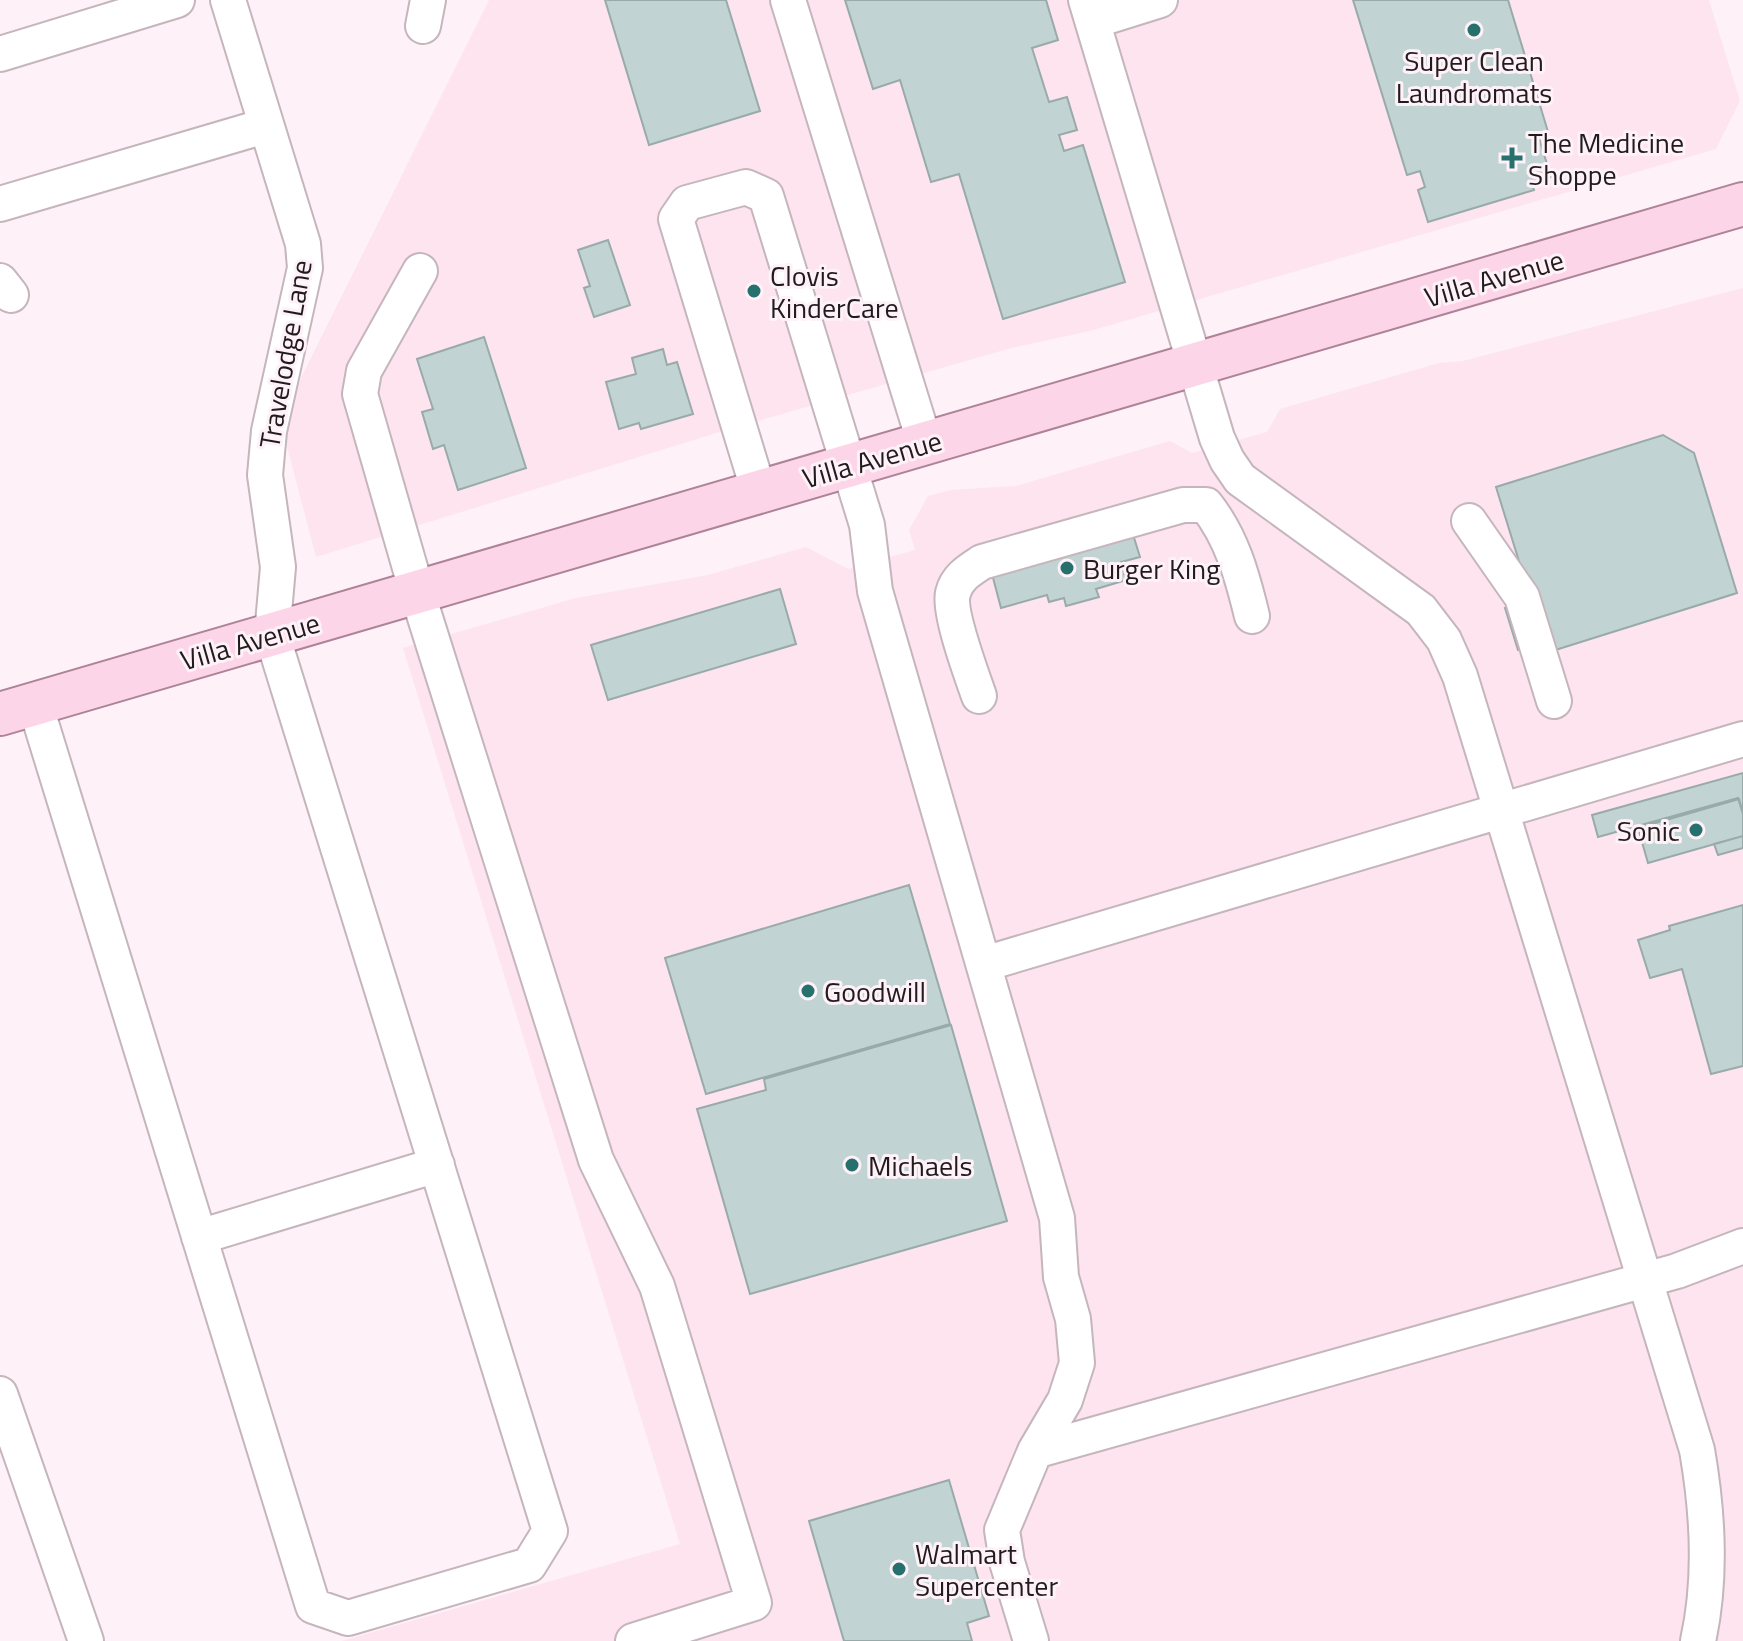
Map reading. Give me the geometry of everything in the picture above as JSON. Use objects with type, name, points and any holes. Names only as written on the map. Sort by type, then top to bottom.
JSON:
[{"type":"main road","name":"Villa Avenue","points":[[17,709],[1743,204]]},
{"type":"street","points":[[0,54],[177,0]]},
{"type":"street","name":"Travelodge Lane","points":[[228,0],[303,244],[305,268],[269,431],[265,475],[278,567],[272,635]]},
{"type":"street","points":[[788,0],[925,444]]},
{"type":"street","points":[[1160,0],[1090,10],[1217,438],[1240,479],[1421,610],[1444,640],[1460,676],[1502,811],[1661,1276],[1705,1495],[1707,1580],[1698,1641]]},
{"type":"street","points":[[0,204],[265,126]]},
{"type":"street","points":[[759,492],[676,219],[687,203],[746,187],[766,196],[867,525],[875,591],[1053,1202],[1061,1277],[1076,1338],[1077,1363],[1065,1400],[1035,1451],[1002,1530],[1007,1562],[1031,1641]]},
{"type":"street","points":[[420,271],[364,371],[360,394],[417,592],[596,1160],[657,1286],[754,1603],[633,1641]]},
{"type":"street","points":[[979,696],[959,635],[952,595],[961,576],[982,562],[1183,505],[1206,505],[1220,522],[1235,553],[1252,616]]},
{"type":"street","points":[[1469,521],[1522,597],[1554,701]]},
{"type":"street","points":[[17,709],[199,1237],[313,1606],[348,1618],[529,1565],[550,1531],[272,635]]},
{"type":"street","points":[[984,964],[1743,739]]},
{"type":"street","points":[[199,1237],[437,1165]]},
{"type":"street","points":[[1035,1451],[1661,1276],[1743,1246]]},
{"type":"street","points":[[1661,1276],[1743,1273]]},
{"type":"street","points":[[0,1394],[86,1641]]},
{"type":"shaded area","points":[[489,0],[1709,0],[1740,101],[1716,149],[1090,331],[1011,348],[713,434],[316,557],[284,435],[295,390]]},
{"type":"shaded area","points":[[1743,288],[1743,1641],[342,1641],[680,1544],[403,648],[576,598],[708,575],[806,547],[848,569],[915,550],[909,530],[928,496],[950,490],[1016,486],[1170,441],[1192,453],[1267,432],[1280,409],[1439,363],[1463,361]]},
{"type":"building","points":[[605,0],[726,0],[760,111],[649,145]]},
{"type":"building","points":[[845,0],[1046,0],[1058,40],[1032,48],[1049,102],[1067,97],[1077,130],[1059,135],[1064,151],[1083,145],[1125,282],[1003,319],[959,174],[931,182],[900,80],[873,89]]},
{"type":"building","points":[[1353,0],[1508,0],[1549,135],[1539,138],[1551,177],[1532,183],[1534,190],[1428,222],[1418,190],[1425,187],[1420,171],[1407,175]]},
{"type":"building","points":[[608,240],[630,305],[594,317],[584,288],[590,286],[578,250]]},
{"type":"building","points":[[484,337],[526,468],[458,490],[444,445],[433,449],[422,412],[433,409],[417,359]]},
{"type":"building","points":[[663,349],[667,365],[677,362],[693,414],[641,429],[639,423],[619,429],[606,382],[636,374],[632,358]]},
{"type":"building","points":[[1663,435],[1694,453],[1737,593],[1549,652],[1545,641],[1518,650],[1505,608],[1531,600],[1496,487]]},
{"type":"building","name":"Burger King","points":[[1131,528],[1140,557],[1121,562],[1126,580],[1096,589],[1099,597],[1066,606],[1064,598],[1049,602],[1047,595],[1001,608],[992,574]]},
{"type":"building","points":[[780,589],[796,644],[608,700],[591,645]]},
{"type":"building","points":[[1743,773],[1743,814],[1738,798],[1598,837],[1592,815]]},
{"type":"building","points":[[1739,799],[1743,836],[1648,863],[1638,828]]},
{"type":"building","points":[[1743,836],[1743,848],[1718,855],[1714,844]]},
{"type":"building","name":"Goodwill","points":[[909,885],[950,1024],[706,1094],[665,958]]},
{"type":"building","points":[[1743,905],[1743,1066],[1711,1074],[1682,969],[1650,978],[1638,940],[1670,930],[1669,926]]},
{"type":"building","name":"Michaels","points":[[951,1025],[1007,1221],[750,1294],[697,1109],[766,1090],[764,1079]]},
{"type":"building","name":"Walmart Supercenter","points":[[949,1480],[989,1616],[967,1623],[972,1641],[844,1641],[809,1521]]},
{"type":"place","name":"Super Clean Laundromats","points":[[1474,30]]},
{"type":"place","name":"The Medicine Shoppe","points":[[1512,158]]},
{"type":"place","name":"Clovis KinderCare","points":[[754,291]]},
{"type":"place","name":"Burger King","points":[[1067,568]]},
{"type":"place","name":"Sonic","points":[[1696,830]]},
{"type":"place","name":"Goodwill","points":[[808,991]]},
{"type":"place","name":"Michaels","points":[[852,1165]]},
{"type":"place","name":"Walmart Supercenter","points":[[899,1569]]}]
